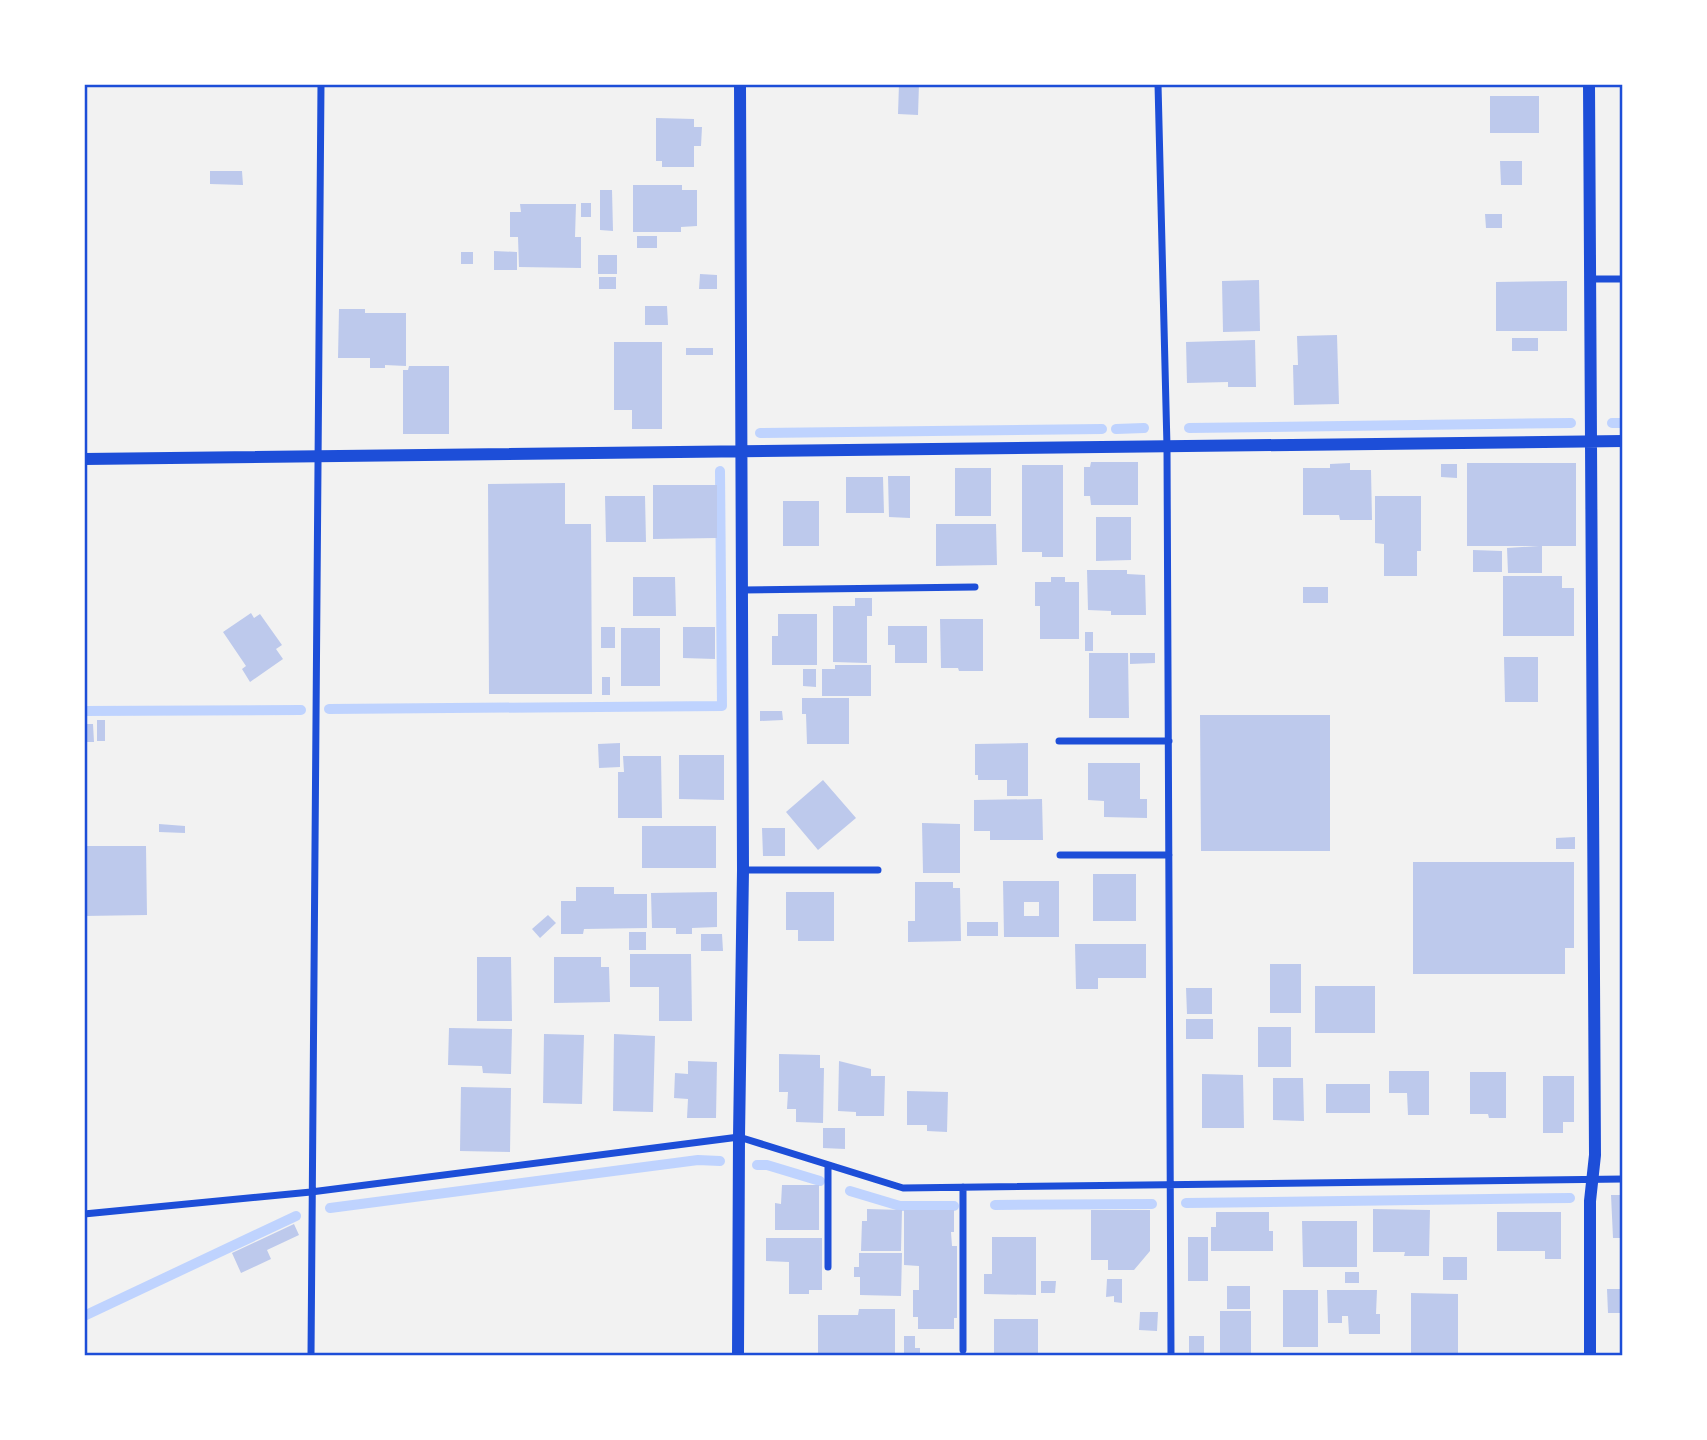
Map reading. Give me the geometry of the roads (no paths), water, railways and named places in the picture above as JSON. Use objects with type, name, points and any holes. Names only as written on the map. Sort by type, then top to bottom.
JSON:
[{"type":"street","points":[[312,1356],[321,84]]},
{"type":"street","points":[[738,1356],[743,870],[740,84]]},
{"type":"street","points":[[1158,84],[1167,447],[1171,1356]]},
{"type":"street","points":[[1588,84],[1595,1155],[1590,1201],[1590,1356]]},
{"type":"street","points":[[1590,279],[1623,279]]},
{"type":"street","points":[[84,459],[1623,441]]},
{"type":"street","points":[[742,590],[975,587]]},
{"type":"street","points":[[1059,741],[1168,741]]},
{"type":"street","points":[[1060,855],[1169,855]]},
{"type":"street","points":[[743,870],[878,870]]},
{"type":"street","points":[[84,1214],[312,1192],[739,1137],[903,1188],[1623,1180]]},
{"type":"street","points":[[828,1165],[828,1267]]},
{"type":"street","points":[[963,1187],[963,1350]]},
{"type":"waterway","points":[[1189,428],[1571,423]]},
{"type":"waterway","points":[[1612,423],[1623,423]]},
{"type":"waterway","points":[[1116,429],[1144,428]]},
{"type":"waterway","points":[[760,433],[1102,429]]},
{"type":"waterway","points":[[329,709],[722,706],[720,471]]},
{"type":"waterway","points":[[84,711],[301,710]]},
{"type":"waterway","points":[[330,1208],[698,1160],[720,1161]]},
{"type":"waterway","points":[[757,1165],[767,1165],[820,1181]]},
{"type":"waterway","points":[[850,1191],[900,1206],[954,1206]]},
{"type":"waterway","points":[[1186,1203],[1570,1198]]},
{"type":"waterway","points":[[995,1205],[1152,1204]]},
{"type":"waterway","points":[[84,1316],[296,1216]]}]
